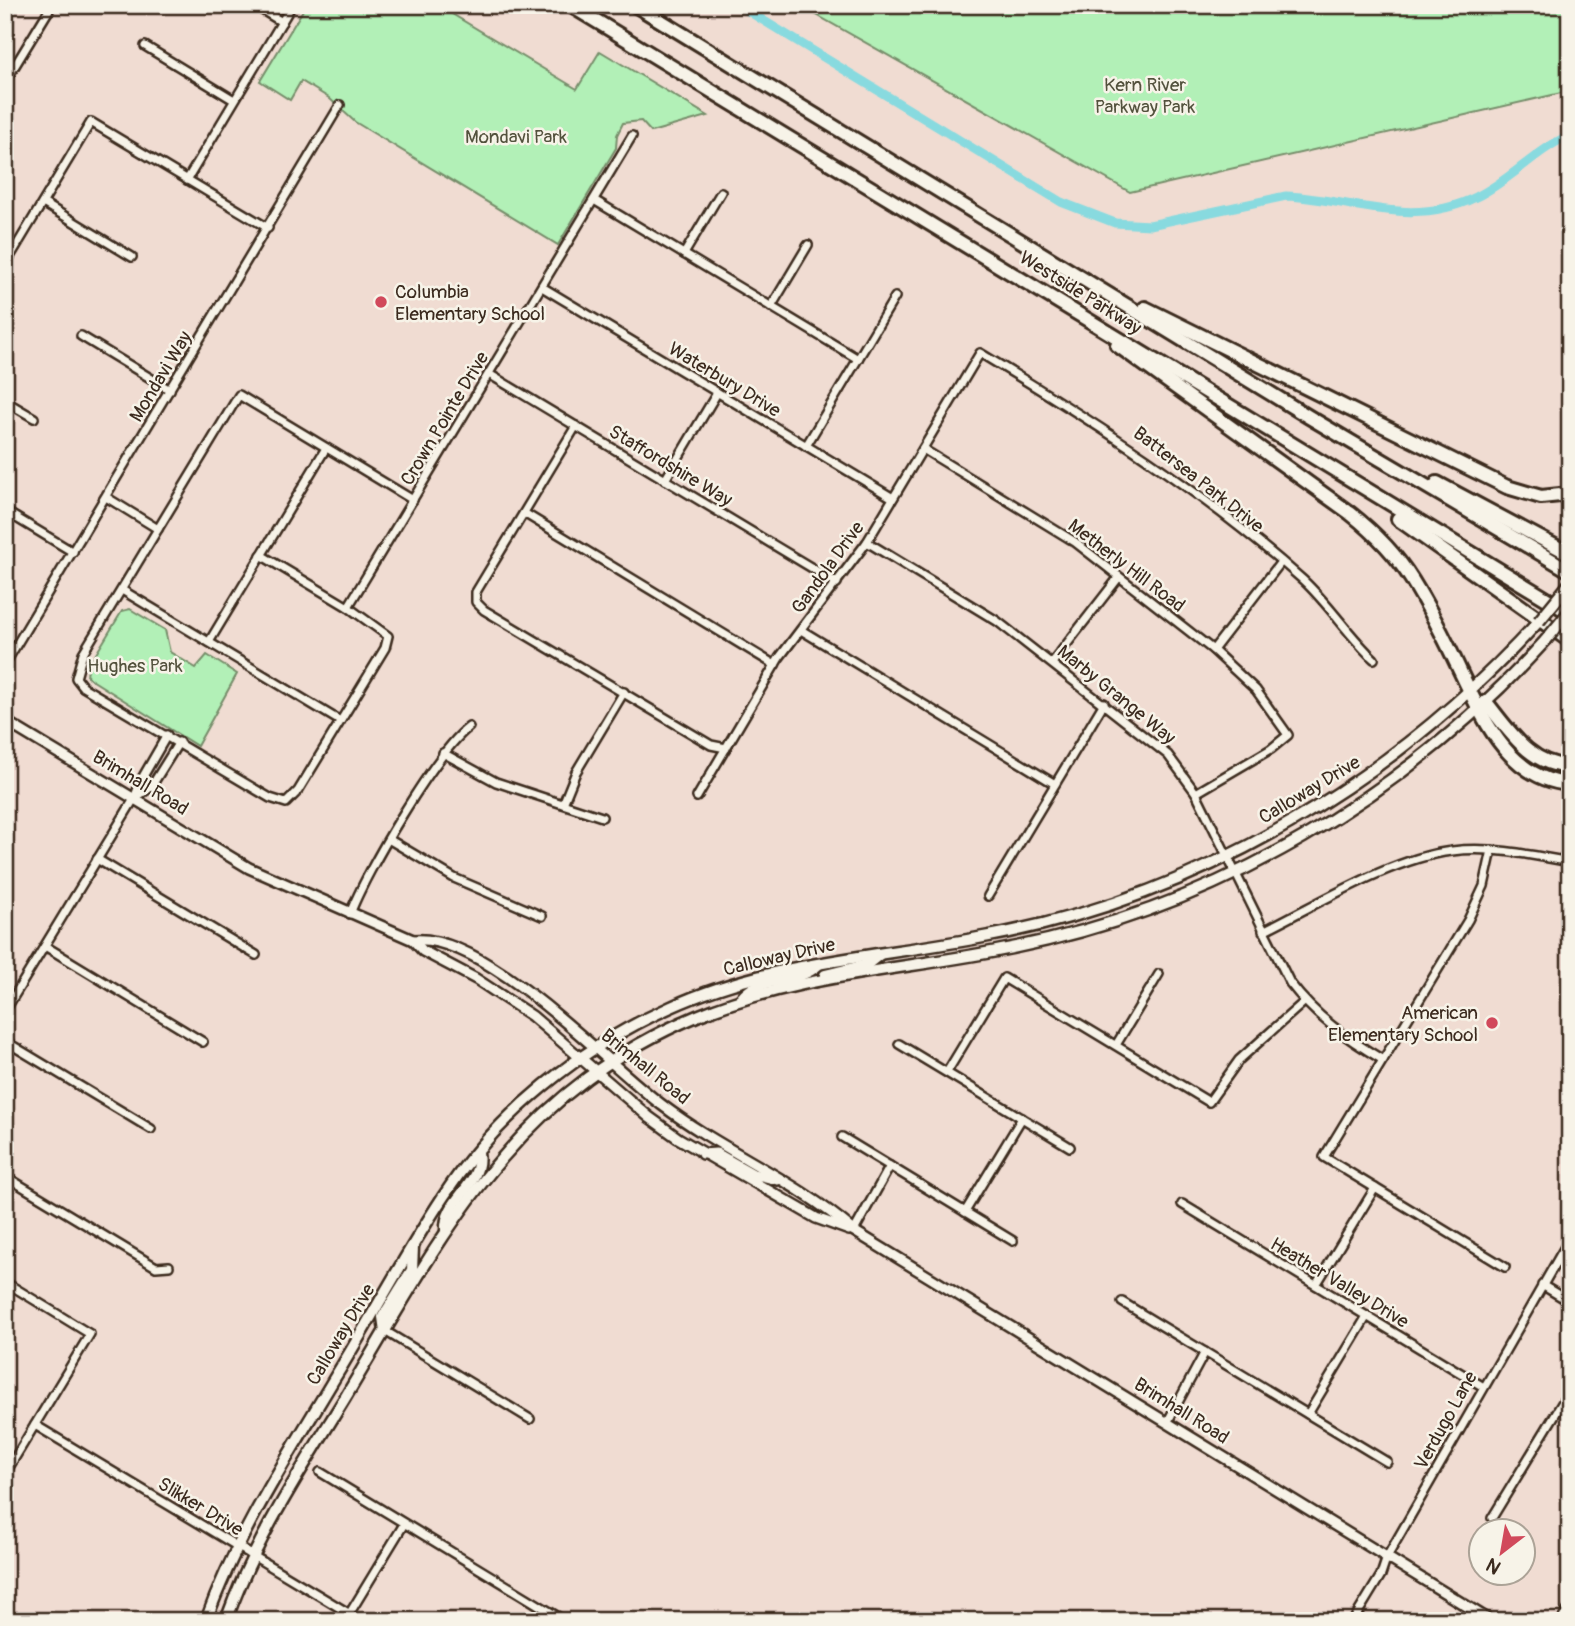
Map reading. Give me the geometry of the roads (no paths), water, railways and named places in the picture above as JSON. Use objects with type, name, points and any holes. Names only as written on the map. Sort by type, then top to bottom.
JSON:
[{"type":"highway","name":"Westside Parkway","points":[[570,5],[1082,315],[1306,455],[1570,612]]},
{"type":"highway","name":"Westside Parkway","points":[[635,5],[1309,417],[1570,571]]},
{"type":"highway","points":[[1090,283],[1202,335],[1507,487],[1541,496],[1570,494]]},
{"type":"highway","points":[[1082,315],[1126,352],[1350,513],[1375,535],[1413,582],[1469,692],[1533,755],[1552,765],[1570,766]]},
{"type":"highway","points":[[1309,417],[1570,554]]},
{"type":"highway","points":[[1306,455],[1570,641]]},
{"type":"highway","points":[[1481,706],[1486,724],[1530,774],[1546,781],[1570,784]]},
{"type":"main road","name":"Calloway Drive","points":[[206,1621],[236,1546],[445,1194],[478,1152],[521,1107],[580,1058],[648,1017],[709,991],[770,973],[993,935],[1060,920],[1141,893],[1227,856],[1354,785],[1469,692],[1530,630],[1570,583]]},
{"type":"main road","name":"Calloway Drive","points":[[226,1621],[253,1555],[446,1231],[499,1160],[538,1119],[595,1071],[673,1027],[741,1000],[819,980],[1045,941],[1159,906],[1235,875],[1314,833],[1426,754],[1526,663],[1570,612]]},
{"type":"main road","points":[[819,980],[832,971],[870,963],[880,954]]},
{"type":"main road","points":[[741,1000],[751,988],[807,973],[820,963]]},
{"type":"main road","points":[[446,1231],[445,1218],[479,1171],[478,1152]]},
{"type":"main road","points":[[385,1331],[383,1318],[412,1270],[413,1247]]},
{"type":"street","points":[[5,82],[52,5]]},
{"type":"street","points":[[254,5],[282,22]]},
{"type":"street","points":[[187,180],[292,5]]},
{"type":"street","points":[[145,46],[234,100]]},
{"type":"street","name":"Mondavi Way","points":[[5,664],[340,105]]},
{"type":"street","points":[[5,265],[91,122],[268,228]]},
{"type":"street","name":"Crown Pointe Drive","points":[[348,607],[632,136]]},
{"type":"street","points":[[684,254],[721,192]]},
{"type":"street","points":[[594,200],[858,359]]},
{"type":"street","points":[[43,203],[132,257]]},
{"type":"street","points":[[771,307],[808,245]]},
{"type":"street","name":"Waterbury Drive","points":[[542,287],[893,498]]},
{"type":"street","points":[[806,446],[895,297]]},
{"type":"street","points":[[81,336],[170,390]]},
{"type":"street","name":"Gandola Drive","points":[[697,797],[775,664],[867,542],[980,353]]},
{"type":"street","name":"Battersea Park Drive","points":[[980,353],[1124,441],[1281,562],[1331,608],[1359,645],[1374,659]]},
{"type":"street","name":"Staffordshire Way","points":[[489,374],[837,583]]},
{"type":"street","points":[[665,480],[717,393]]},
{"type":"street","points":[[261,555],[348,607],[388,636],[385,648],[298,791],[286,803],[270,798],[167,735],[93,694],[76,678],[83,653],[239,395],[413,500]]},
{"type":"street","points":[[5,401],[34,418]]},
{"type":"street","points":[[576,426],[477,592],[476,602],[484,610],[711,746],[726,748]]},
{"type":"street","points":[[209,642],[326,448]]},
{"type":"street","name":"Metherly Hill Road","points":[[923,449],[1046,523],[1213,650],[1256,691],[1288,735],[1271,750],[1196,793]]},
{"type":"street","points":[[106,497],[158,529]]},
{"type":"street","points":[[5,511],[73,552]]},
{"type":"street","points":[[524,513],[775,664]]},
{"type":"street","name":"Marby Grange Way","points":[[867,542],[998,621],[1168,755],[1196,793],[1290,983],[1304,1002],[1332,1028],[1383,1060]]},
{"type":"street","points":[[1213,650],[1281,562]]},
{"type":"street","points":[[1052,663],[1119,577]]},
{"type":"street","points":[[122,590],[340,721]]},
{"type":"street","points":[[801,630],[1055,784]]},
{"type":"street","points":[[563,804],[576,772],[624,692]]},
{"type":"street","points":[[988,896],[1104,703]]},
{"type":"street","name":"Brimhall Road","points":[[5,721],[258,873],[413,940],[423,951],[507,998],[649,1117],[702,1154],[816,1218],[854,1231]]},
{"type":"street","points":[[350,914],[390,840],[443,753],[469,727]]},
{"type":"street","points":[[5,1011],[134,799],[141,780],[167,735]]},
{"type":"street","points":[[134,799],[151,787],[179,743]]},
{"type":"street","points":[[443,753],[496,782],[602,817]]},
{"type":"street","points":[[390,840],[454,878],[542,916]]},
{"type":"street","points":[[1492,850],[1484,886],[1473,911],[1324,1157],[1505,1267]]},
{"type":"street","points":[[1263,931],[1414,860],[1452,851],[1492,850],[1570,862]]},
{"type":"street","points":[[97,859],[256,955]]},
{"type":"street","name":"Brimhall Road","points":[[413,940],[431,938],[497,971],[548,1007],[662,1105],[822,1203],[854,1231],[1491,1621]]},
{"type":"street","points":[[45,946],[203,1042]]},
{"type":"street","points":[[1116,1045],[1159,974]]},
{"type":"street","points":[[947,1073],[1004,978],[1209,1102],[1239,1060],[1304,1002]]},
{"type":"street","points":[[5,1041],[151,1129]]},
{"type":"street","points":[[899,1044],[1070,1147]]},
{"type":"street","points":[[965,1212],[1023,1118]]},
{"type":"street","points":[[842,1137],[1013,1241]]},
{"type":"street","points":[[702,1154],[716,1153],[753,1174],[787,1182]]},
{"type":"street","points":[[854,1231],[890,1166]]},
{"type":"street","points":[[5,1176],[156,1267],[169,1266]]},
{"type":"street","points":[[1316,1285],[1375,1188]]},
{"type":"street","name":"Heather Valley Drive","points":[[1182,1204],[1482,1386]]},
{"type":"street","name":"Verdugo Lane","points":[[1353,1621],[1381,1575],[1387,1556],[1482,1386],[1570,1238]]},
{"type":"street","points":[[5,1282],[90,1334],[5,1474]]},
{"type":"street","points":[[1542,1285],[1570,1302]]},
{"type":"street","points":[[1122,1302],[1387,1462]]},
{"type":"street","points":[[1308,1414],[1367,1316]]},
{"type":"street","points":[[385,1331],[530,1419]]},
{"type":"street","points":[[1168,1421],[1205,1352]]},
{"type":"street","points":[[1492,1518],[1570,1390]]},
{"type":"street","name":"Slikker Drive","points":[[35,1425],[253,1555],[347,1617]]},
{"type":"street","points":[[320,1472],[565,1621]]},
{"type":"street","points":[[347,1617],[404,1524]]},
{"type":"street","points":[[1561,1621],[1570,1606]]},
{"type":"waterway","points":[[738,5],[1061,202],[1115,223],[1150,225],[1286,196],[1382,210],[1428,211],[1476,197],[1570,135]]},
{"type":"place","name":"Columbia Elementary School","points":[[381,302]]},
{"type":"place","name":"American Elementary School","points":[[1492,1023]]},
{"type":"park label","name":"Kern River Parkway Park","points":[[1145,95]]},
{"type":"park label","name":"Mondavi Park","points":[[516,136]]},
{"type":"park label","name":"Hughes Park","points":[[135,665]]}]
